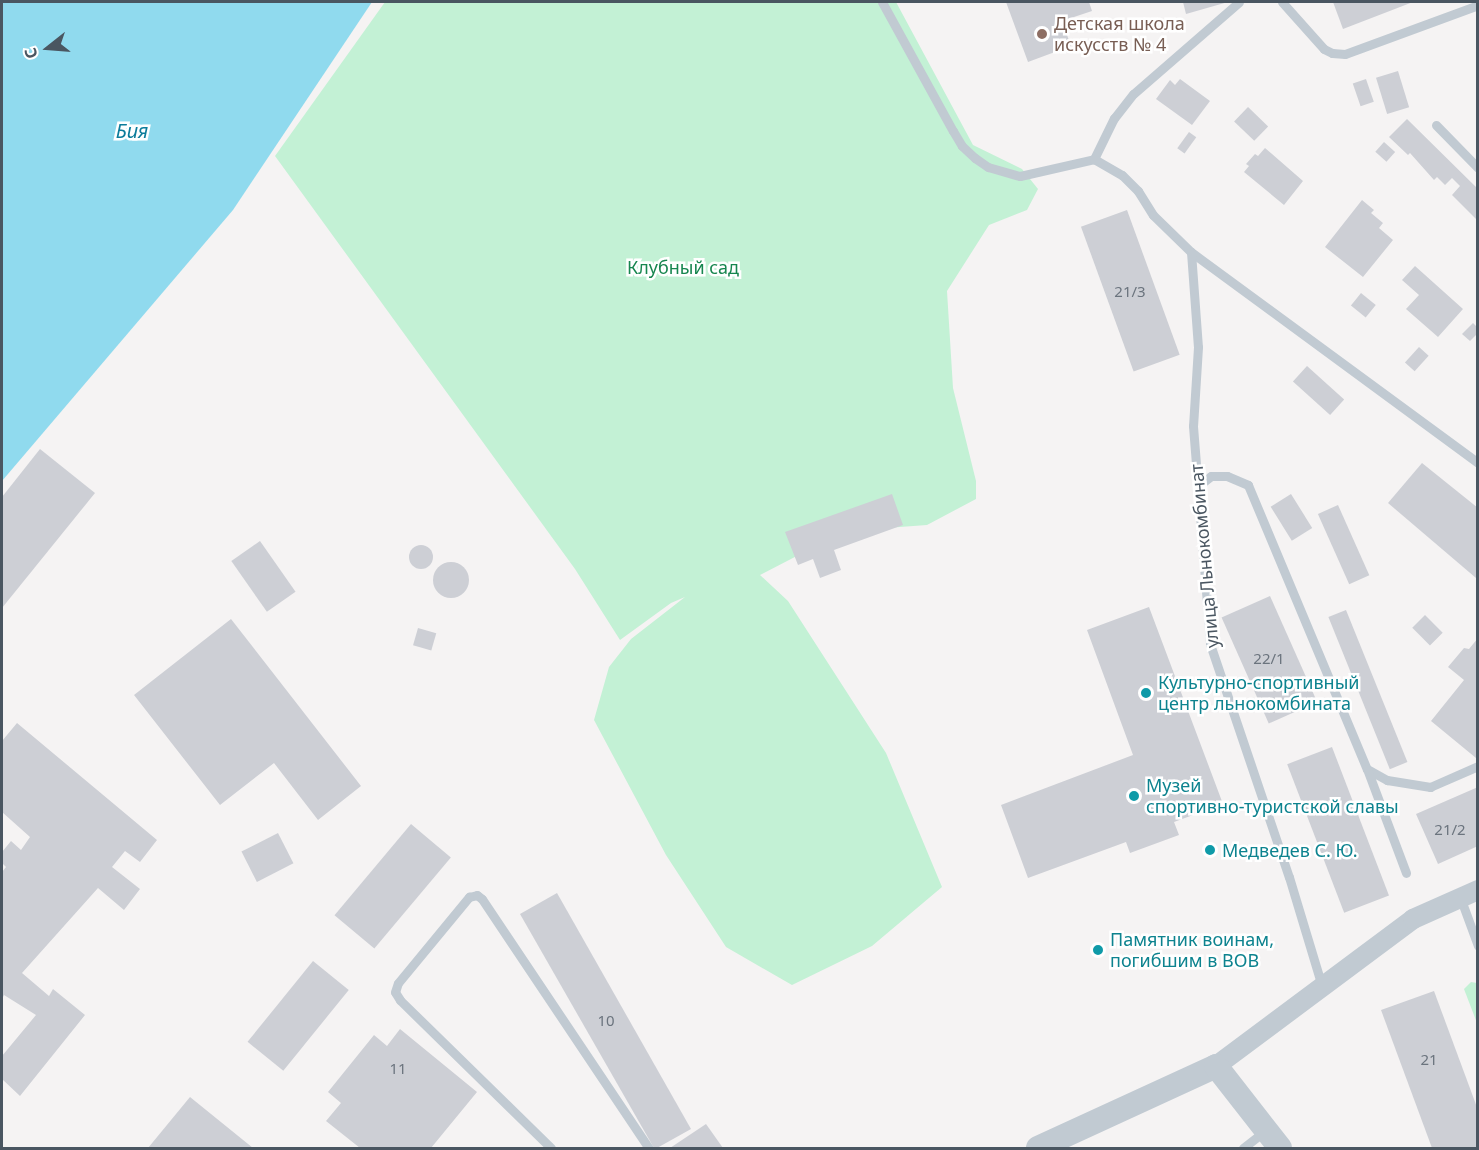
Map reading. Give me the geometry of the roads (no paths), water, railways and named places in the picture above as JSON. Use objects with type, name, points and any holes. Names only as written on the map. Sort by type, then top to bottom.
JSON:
[{"type":"street","points":[[1038,1149],[1216,1066],[1413,919],[1469,894]]},
{"type":"street","points":[[1216,1066],[1273,1139]]},
{"type":"lane","points":[[882,2],[953,131],[962,146],[975,158],[988,167],[1020,176],[1094,159],[1130,183],[1138,191],[1153,215],[1191,252],[1478,463]]},
{"type":"lane","points":[[1094,159],[1114,118],[1127,100],[1239,2]]},
{"type":"lane","points":[[1282,2],[1324,49],[1332,53],[1345,54],[1478,5]]},
{"type":"lane","points":[[1436,125],[1478,168]]},
{"type":"lane","name":"улица Льнокомбинат","points":[[1191,252],[1198,347],[1193,426],[1210,644],[1289,877],[1322,986]]},
{"type":"lane","points":[[1197,487],[1212,476],[1227,476],[1248,485],[1367,769],[1406,873]]},
{"type":"lane","points":[[1367,769],[1387,780],[1430,787],[1478,766]]},
{"type":"lane","points":[[1469,894],[1478,946]]},
{"type":"lane","points":[[551,1149],[400,1000],[395,992],[398,983],[469,897],[477,896],[482,899],[649,1149]]},
{"type":"lane","points":[[1244,1149],[1273,1139]]},
{"type":"water","name":"Бия","points":[[2,2],[372,2],[233,210],[2,481]]},
{"type":"place","name":"Детская школа искусств № 4","points":[[1042,34]]},
{"type":"place","name":"Культурно-спортивный центр льнокомбината","points":[[1146,693]]},
{"type":"place","name":"Музей спортивно-туристской славы","points":[[1134,796]]},
{"type":"place","name":"Медведев С. Ю.","points":[[1210,850]]},
{"type":"place","name":"Памятник воинам, погибшим в ВОВ","points":[[1098,950]]},
{"type":"park label","name":"Клубный сад","points":[[683,267]]}]
